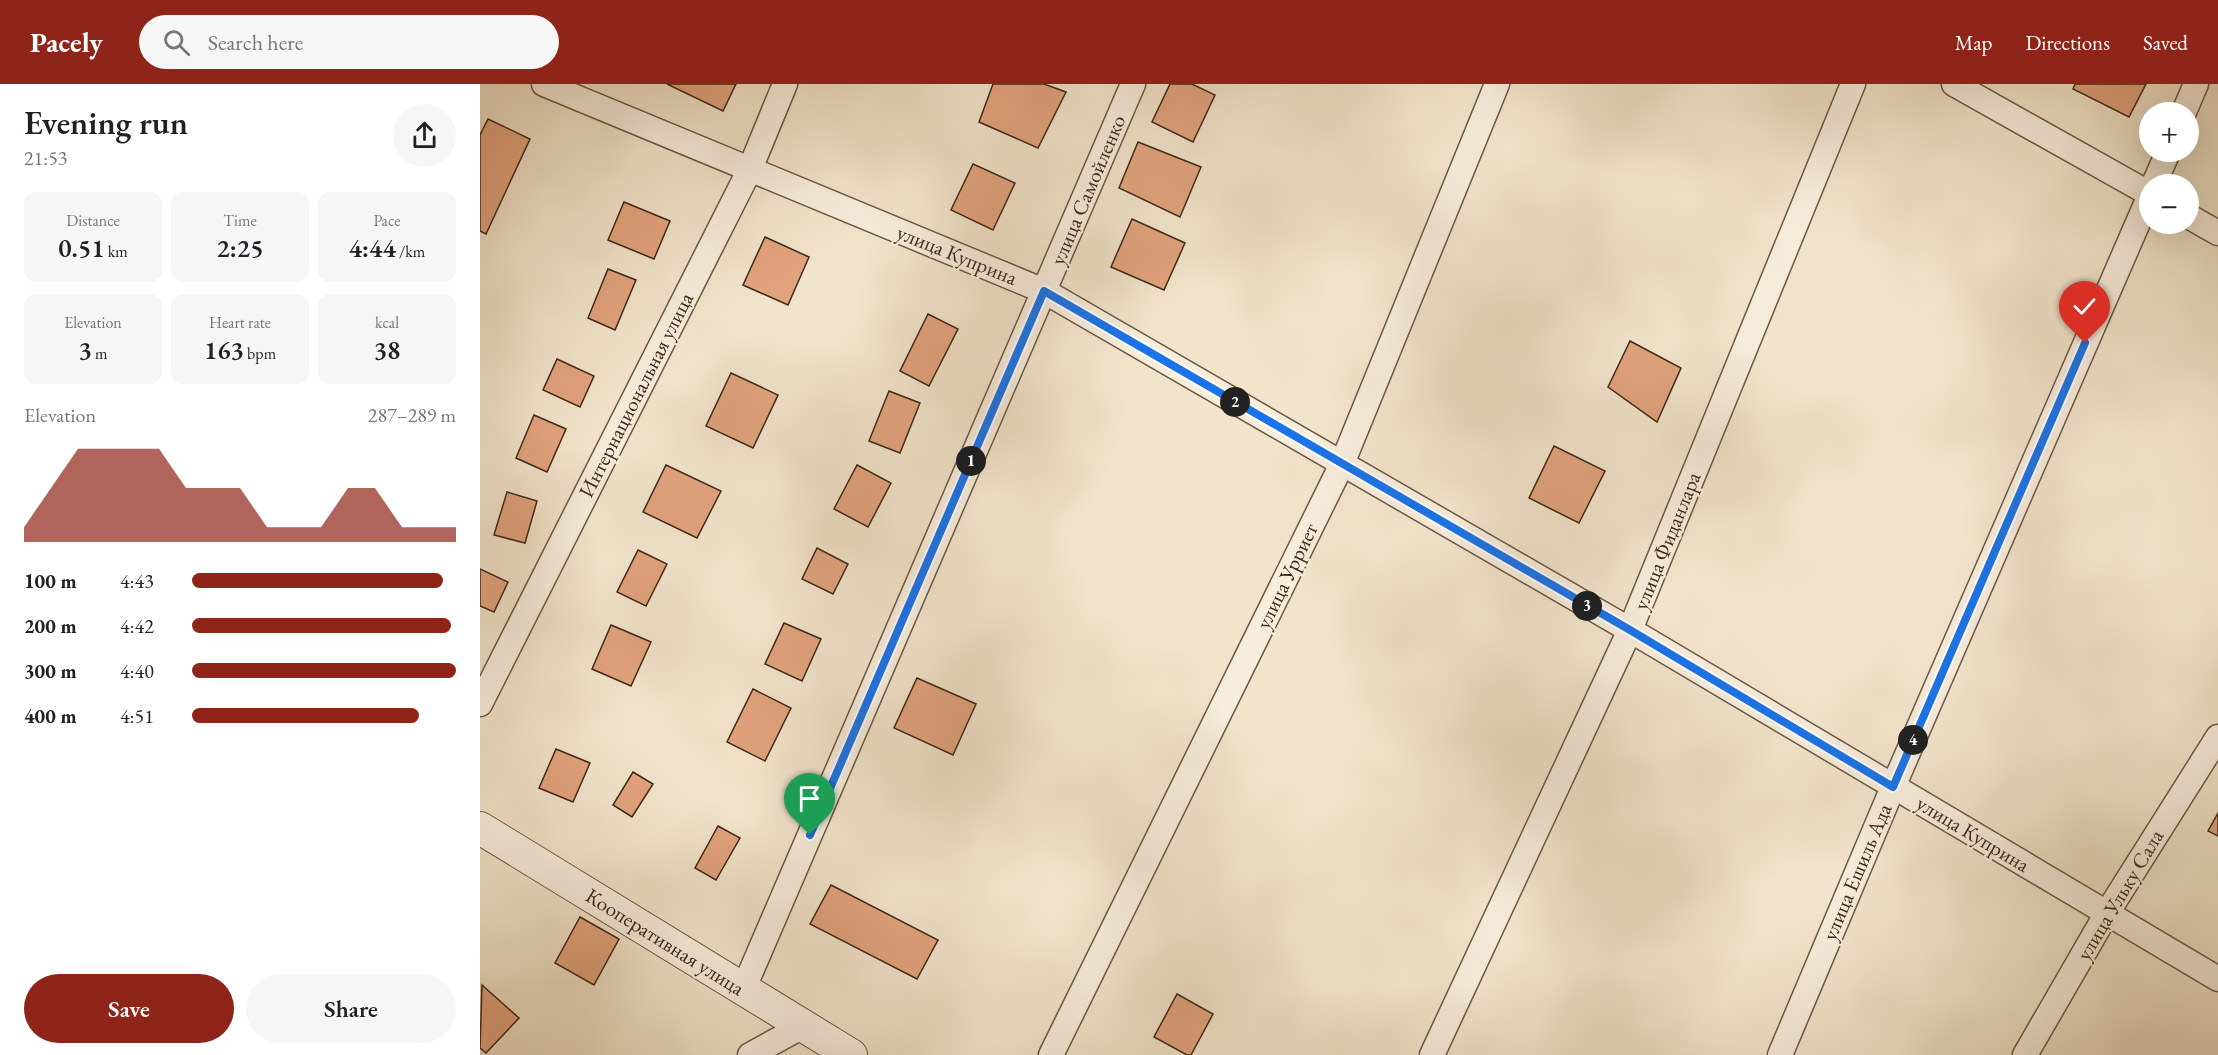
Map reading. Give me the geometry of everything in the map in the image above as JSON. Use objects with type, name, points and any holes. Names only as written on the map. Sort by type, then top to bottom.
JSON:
[{"type":"street","name":"улица Куприна","points":[[544,84],[1044,291],[1630,630],[2218,979]]},
{"type":"street","name":"Интернациональная улица","points":[[480,704],[750,169],[785,84]]},
{"type":"street","name":"улица Самойленко","points":[[743,990],[1133,84]]},
{"type":"street","name":"улица Урриет","points":[[1051,1055],[1342,464],[1497,84]]},
{"type":"street","name":"улица Фиданлара","points":[[1432,1055],[1630,630],[1853,84]]},
{"type":"street","points":[[1954,84],[2139,188]]},
{"type":"street","points":[[2188,102],[2196,84]]},
{"type":"street","name":"улица Ешиль Ада","points":[[1780,1055],[1893,787],[2139,219]]},
{"type":"street","points":[[2199,222],[2218,233]]},
{"type":"street","name":"улица Ульку Сала","points":[[2025,1055],[2107,914],[2218,737]]},
{"type":"street","name":"Кооперативная улица","points":[[480,828],[851,1055]]},
{"type":"street","points":[[750,1055],[803,1026]]},
{"type":"building","points":[[667,84],[736,84],[723,111]]},
{"type":"building","points":[[993,84],[1044,84],[1066,92],[1038,148],[979,122]]},
{"type":"building","points":[[1170,84],[1192,84],[1215,95],[1193,142],[1152,122]]},
{"type":"building","points":[[2075,84],[2146,84],[2129,117],[2073,89]]},
{"type":"building","points":[[488,119],[530,139],[486,234],[480,231],[480,135]]},
{"type":"building","points":[[1138,142],[1201,167],[1180,217],[1119,188]]},
{"type":"building","points":[[973,164],[1015,183],[993,230],[951,210]]},
{"type":"building","points":[[624,202],[670,221],[654,259],[608,240]]},
{"type":"building","points":[[1132,219],[1185,243],[1164,290],[1111,267]]},
{"type":"building","points":[[765,237],[809,257],[788,305],[743,285]]},
{"type":"building","points":[[608,269],[636,280],[615,330],[588,318]]},
{"type":"building","points":[[928,314],[958,329],[929,386],[900,371]]},
{"type":"building","points":[[1630,341],[1681,368],[1657,422],[1608,387]]},
{"type":"building","points":[[557,359],[594,376],[580,407],[543,390]]},
{"type":"building","points":[[731,373],[778,395],[753,448],[706,426]]},
{"type":"building","points":[[889,391],[920,403],[900,453],[869,441]]},
{"type":"building","points":[[534,415],[566,429],[547,472],[516,458]]},
{"type":"building","points":[[1554,446],[1605,471],[1579,523],[1529,498]]},
{"type":"building","points":[[666,465],[721,491],[697,538],[643,512]]},
{"type":"building","points":[[857,465],[891,483],[868,527],[834,509]]},
{"type":"building","points":[[507,492],[537,501],[525,543],[494,535]]},
{"type":"building","points":[[817,548],[848,564],[833,594],[802,579]]},
{"type":"building","points":[[638,550],[667,564],[646,606],[617,592]]},
{"type":"building","points":[[480,569],[508,582],[494,612],[480,606]]},
{"type":"building","points":[[784,623],[821,639],[802,681],[765,664]]},
{"type":"building","points":[[611,625],[651,642],[631,686],[592,669]]},
{"type":"building","points":[[917,678],[976,704],[953,755],[894,728]]},
{"type":"building","points":[[753,689],[791,708],[765,761],[727,742]]},
{"type":"building","points":[[556,749],[590,763],[573,802],[539,788]]},
{"type":"building","points":[[633,772],[653,784],[632,817],[613,805]]},
{"type":"building","points":[[2218,813],[2218,836],[2208,831]]},
{"type":"building","points":[[718,826],[740,838],[716,880],[695,868]]},
{"type":"building","points":[[831,885],[938,940],[917,979],[810,924]]},
{"type":"building","points":[[580,917],[619,939],[594,985],[555,963]]},
{"type":"building","points":[[482,985],[519,1018],[486,1053],[480,1048]]},
{"type":"building","points":[[1177,994],[1213,1014],[1191,1055],[1154,1037]]},
{"type":"route","points":[[810,835],[1044,291],[1630,630],[1893,787],[2085,343]]}]
